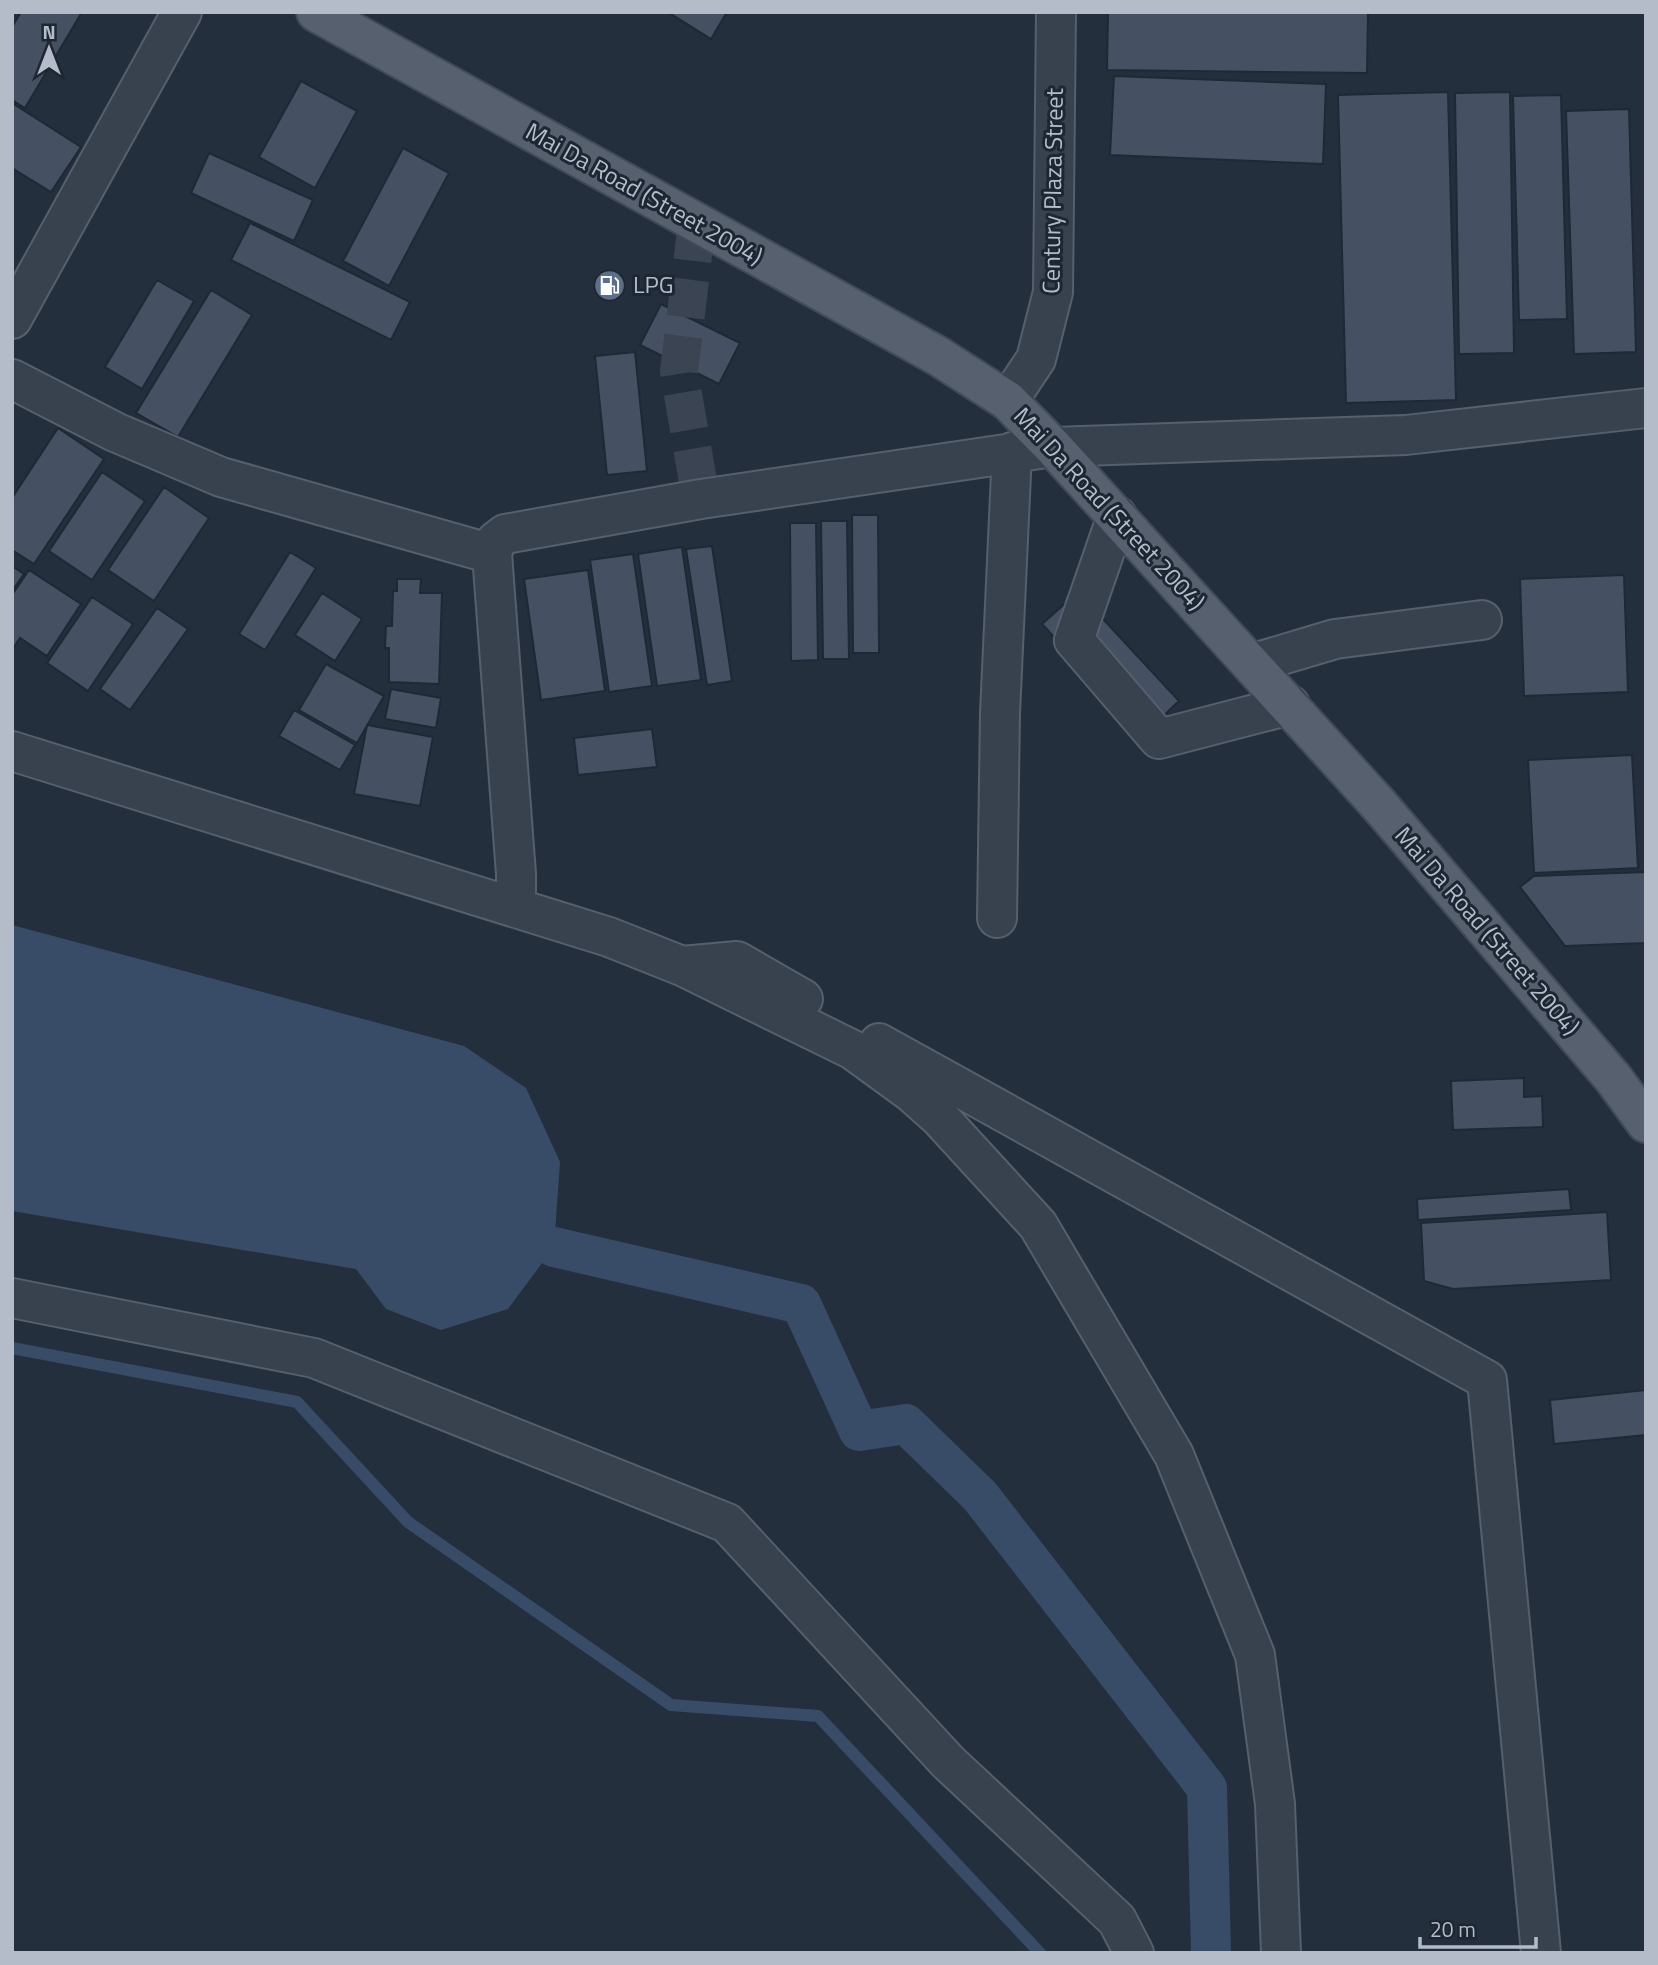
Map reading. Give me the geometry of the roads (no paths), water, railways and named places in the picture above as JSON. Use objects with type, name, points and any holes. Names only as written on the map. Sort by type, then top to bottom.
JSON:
[{"type":"main road","name":"Mai Da Road (Street 2004)","points":[[316,12],[938,356],[1008,401],[1054,447],[1290,705],[1644,1115]]},
{"type":"street","points":[[12,319],[182,12]]},
{"type":"street","name":"Century Plaza Street","points":[[1008,401],[1036,359],[1054,292],[1056,12]]},
{"type":"street","points":[[12,379],[116,432],[221,477],[492,554]]},
{"type":"street","points":[[516,908],[516,874],[492,554],[496,541],[505,534],[701,499],[1054,447],[1406,435],[1646,408]]},
{"type":"street","points":[[997,918],[1000,713],[1012,452]]},
{"type":"street","points":[[1117,516],[1074,640],[1159,739],[1290,705]]},
{"type":"street","points":[[1251,664],[1335,639],[1482,620]]},
{"type":"street","points":[[12,751],[609,937],[682,966],[737,961],[924,1084],[1487,1380],[1541,1953]]},
{"type":"street","points":[[924,1084],[939,1117],[1038,1225],[1174,1455],[1255,1655],[1275,1804],[1281,1953]]},
{"type":"street","points":[[12,1298],[314,1358],[727,1523],[948,1762],[1117,1920],[1134,1953]]},
{"type":"water","points":[[12,925],[464,1046],[526,1088],[560,1162],[554,1247],[508,1309],[441,1330],[386,1309],[356,1269],[12,1211]]},
{"type":"waterway","points":[[554,1247],[801,1304],[859,1431],[906,1424],[980,1496],[1207,1788],[1211,1953]]},
{"type":"waterway","points":[[12,1348],[297,1402],[408,1522],[671,1705],[818,1716],[1040,1953]]},
{"type":"tunnel","points":[[697,223],[679,371],[701,499]]},
{"type":"place","name":"LPG","points":[[610,285]]}]
